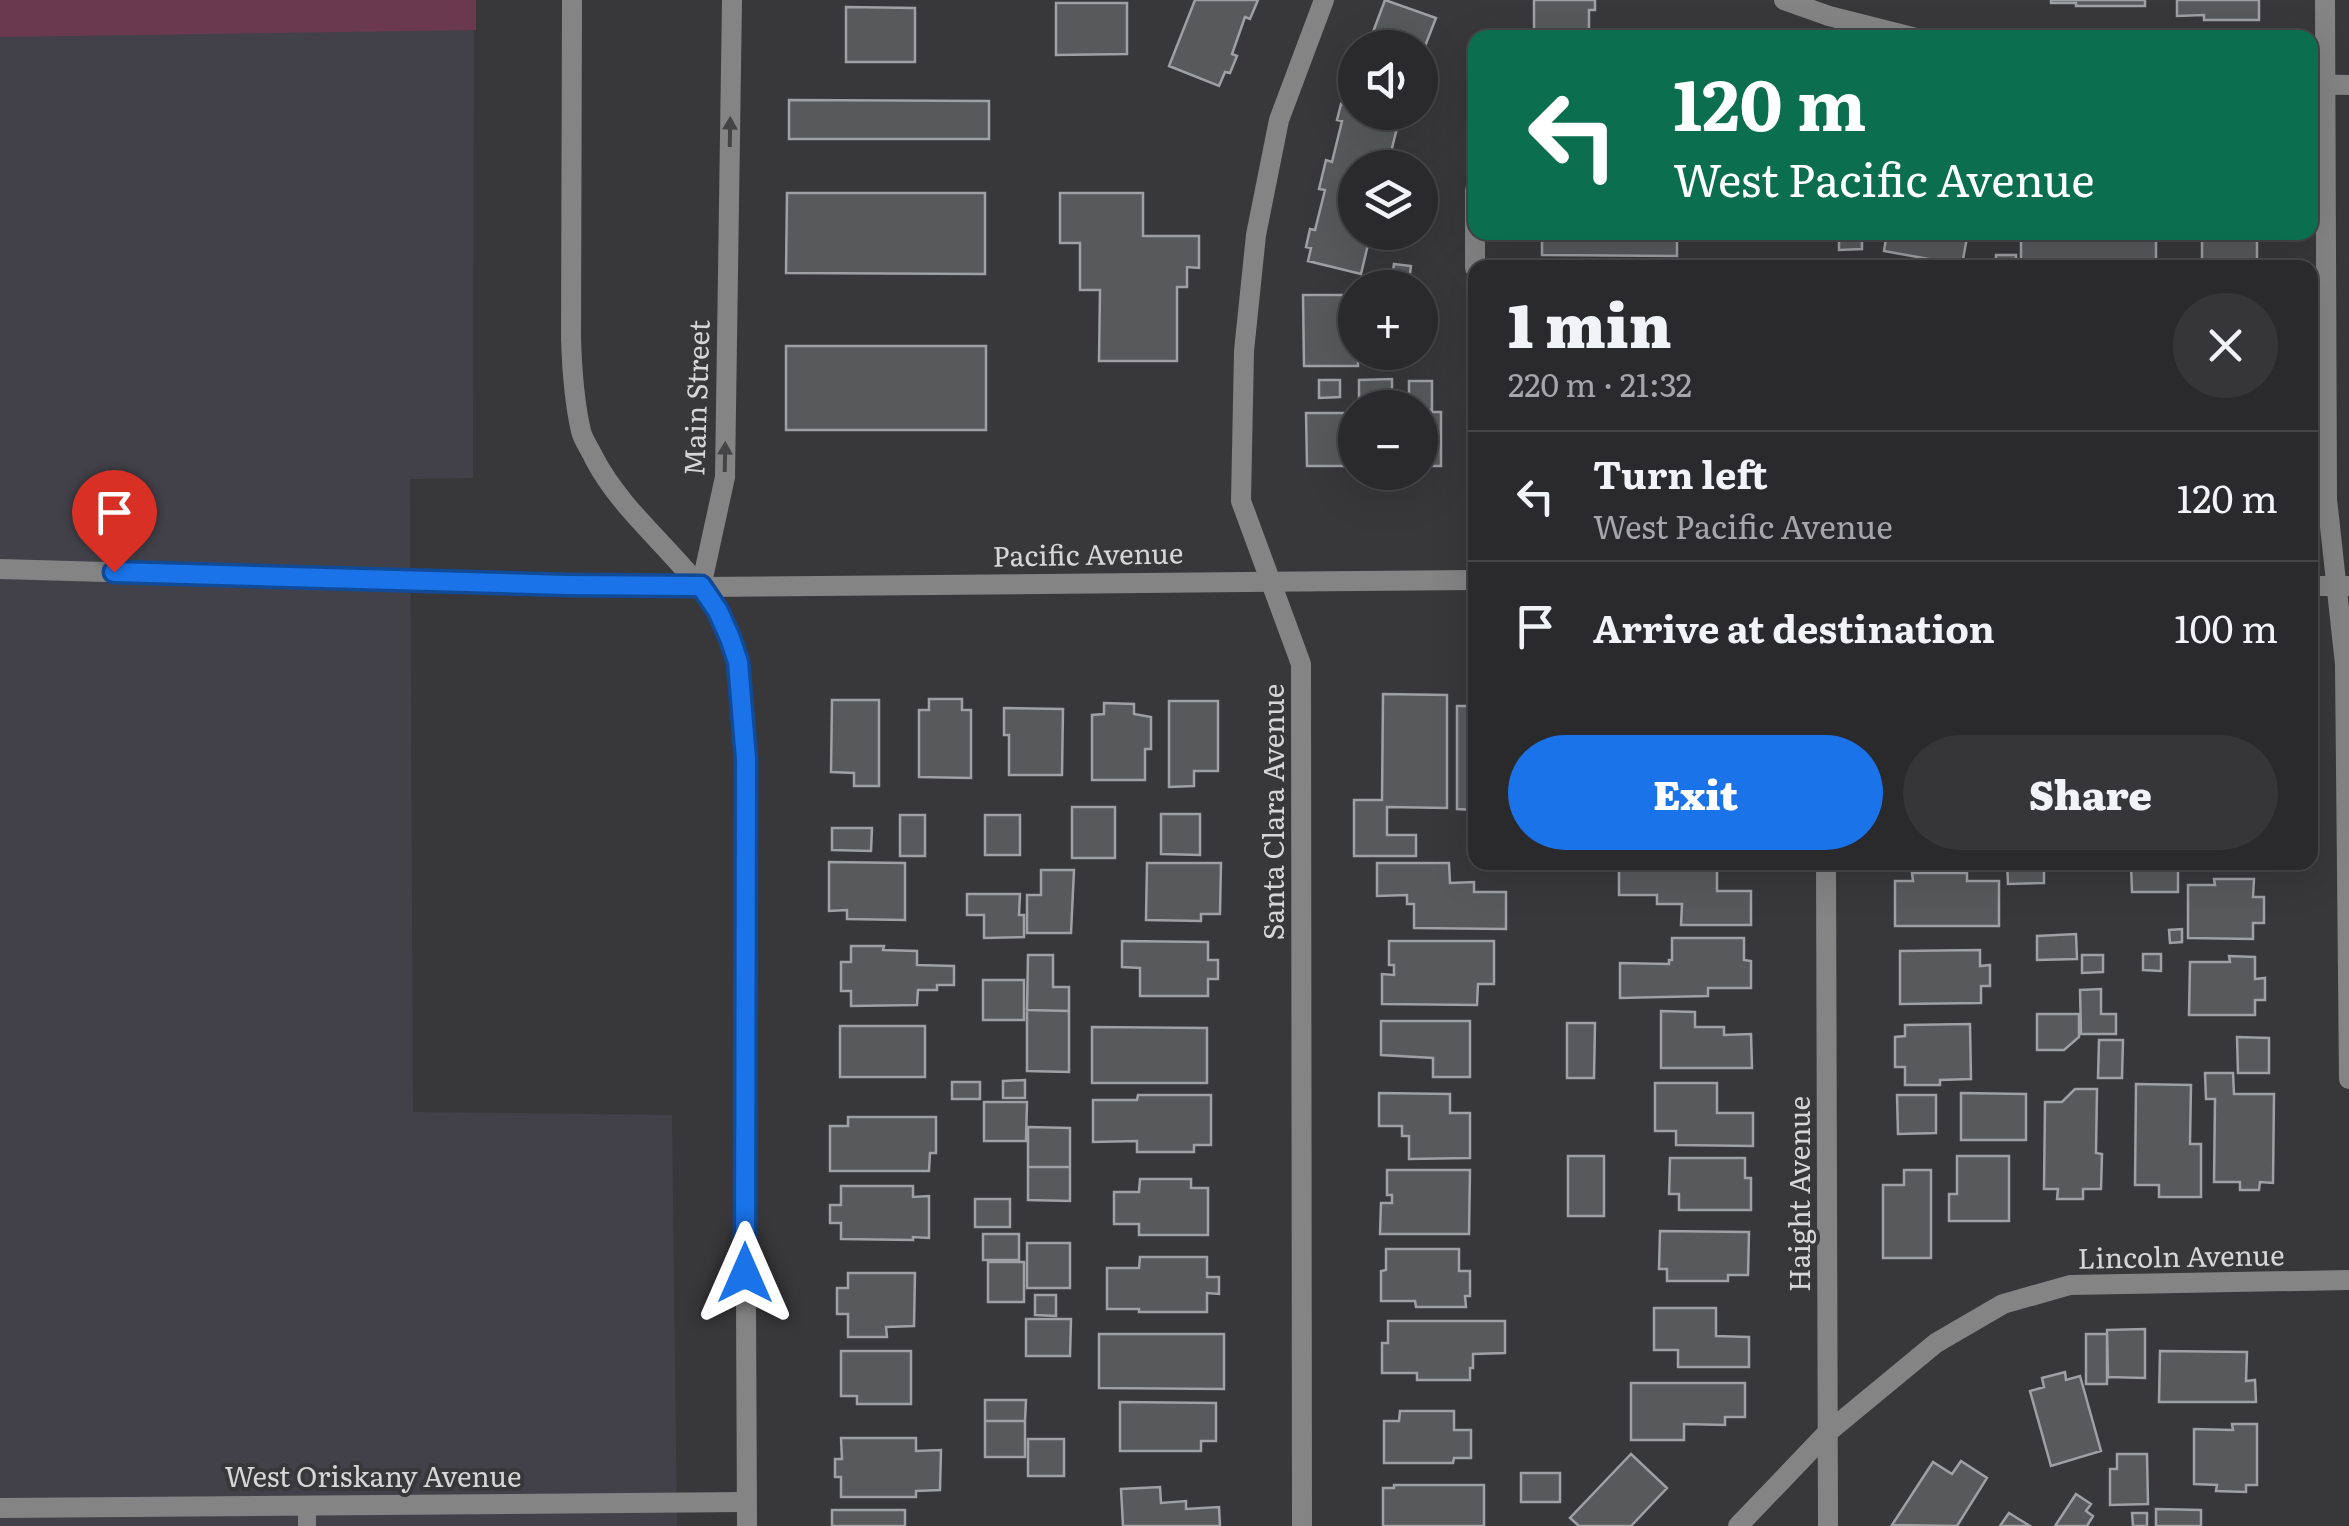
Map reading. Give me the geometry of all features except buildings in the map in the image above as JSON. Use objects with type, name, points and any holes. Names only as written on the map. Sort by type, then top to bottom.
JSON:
[{"type":"street","points":[[572,0],[571,339],[572,374],[582,434],[604,476],[633,515],[701,586],[718,611],[738,662],[746,759],[747,1526]]},
{"type":"street","name":"Main Street","points":[[701,586],[725,477],[732,0]]},
{"type":"street","name":"Santa Clara Avenue","points":[[1302,1526],[1301,664],[1241,501],[1244,351],[1256,235],[1279,120],[1324,0]]},
{"type":"street","points":[[1784,0],[1884,30]]},
{"type":"street","points":[[2318,74],[2325,0]]},
{"type":"street","points":[[2318,85],[2349,85]]},
{"type":"street","points":[[2318,126],[2327,499],[2343,586],[2349,1080]]},
{"type":"street","name":"Pacific Avenue","points":[[0,570],[701,586],[1468,580]]},
{"type":"street","name":"Haight Avenue","points":[[1826,870],[1828,1526]]},
{"type":"street","name":"Lincoln Avenue","points":[[1738,1526],[1828,1434],[1936,1343],[2003,1304],[2070,1285],[2349,1280]]},
{"type":"street","name":"West Oriskany Avenue","points":[[0,1508],[307,1516],[746,1502]]},
{"type":"shaded area","points":[[0,0],[474,0],[473,478],[410,479],[413,1112],[672,1115],[677,1526],[0,1526]]},
{"type":"shaded area","points":[[0,0],[476,0],[476,30],[0,37]]},
{"type":"route","points":[[114,572],[701,586],[718,611],[738,662],[746,759],[745,1273]]}]
